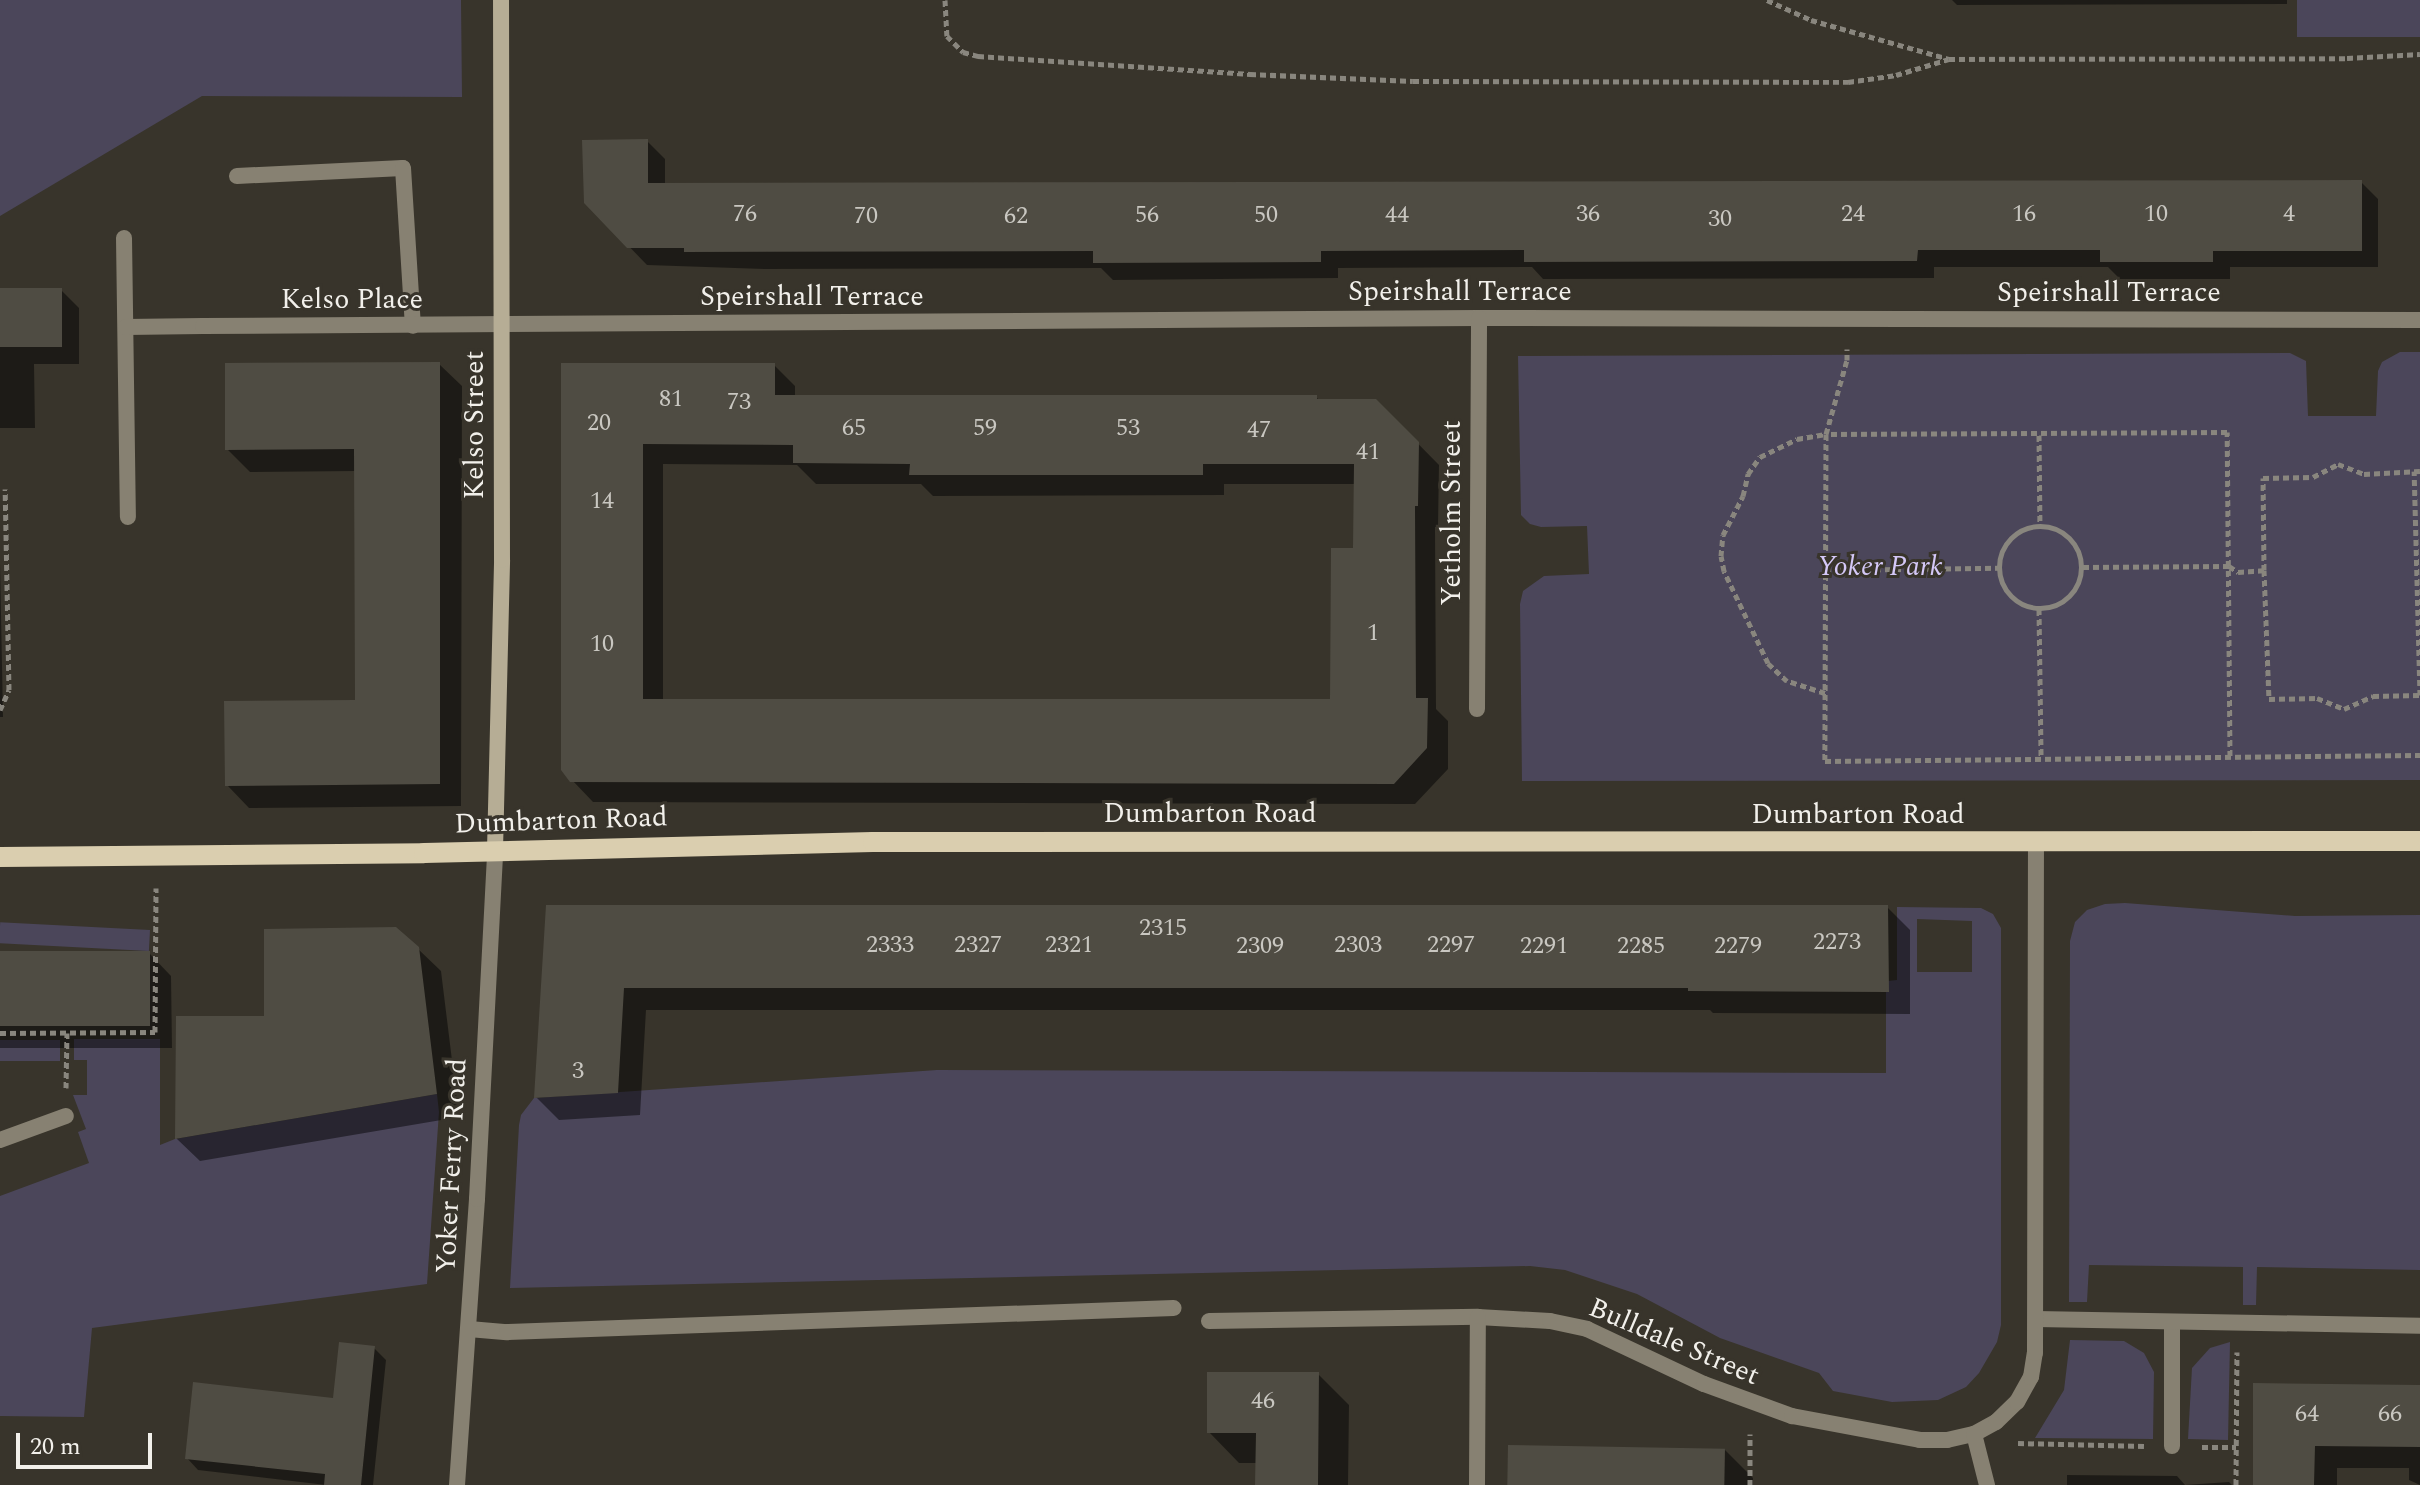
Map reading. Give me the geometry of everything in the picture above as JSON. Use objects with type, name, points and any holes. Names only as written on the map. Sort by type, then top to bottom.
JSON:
[{"type":"main road","name":"Dumbarton Road","points":[[0,857],[873,842],[2420,841]]},
{"type":"street","name":"Kelso Street","points":[[495,850],[502,560],[501,0]]},
{"type":"street","points":[[237,176],[403,168],[413,326]]},
{"type":"street","points":[[124,238],[128,517]]},
{"type":"street","name":"Speirshall Terrace","points":[[501,325],[1847,317],[2420,320]]},
{"type":"street","name":"Yetholm Street","points":[[1477,709],[1479,318]]},
{"type":"street","name":"Kelso Place","points":[[126,327],[501,325]]},
{"type":"street","name":"Bulldale Street","points":[[1209,1321],[1478,1317],[1550,1321],[1587,1329],[1751,1403],[1792,1416],[1897,1437],[1947,1440],[1974,1434],[1996,1422],[2017,1402],[2035,1353],[2036,843]]},
{"type":"street","name":"Yoker Ferry Road","points":[[457,1485],[469,1329],[495,850]]},
{"type":"street","points":[[0,1140],[66,1116]]},
{"type":"street","points":[[469,1329],[507,1332],[1174,1308]]},
{"type":"street","points":[[1477,1485],[1478,1317]]},
{"type":"street","points":[[2036,1319],[2420,1326]]},
{"type":"street","points":[[2172,1323],[2172,1446]]},
{"type":"street","points":[[1974,1434],[1987,1485]]},
{"type":"path","points":[[945,0],[947,36],[963,52],[978,56],[1250,74],[1413,81],[1848,82],[1896,75],[1949,59]]},
{"type":"path","points":[[1767,0],[1811,20],[1949,59],[2331,58],[2420,54]]},
{"type":"path","points":[[1847,317],[1847,360],[1826,434],[1825,761],[2420,755]]},
{"type":"path","points":[[1825,693],[1787,681],[1768,663],[1724,571],[1721,556],[1723,535],[1743,496],[1748,474],[1760,457],[1797,439],[1826,434],[2227,432],[2230,756]]},
{"type":"path","points":[[2039,435],[2040,525]]},
{"type":"path","points":[[2338,464],[2364,474],[2417,471],[2420,695],[2373,696],[2344,709],[2317,698],[2269,699],[2264,570],[2263,478],[2313,477],[2338,464]]},
{"type":"path","points":[[0,710],[9,690],[5,489]]},
{"type":"path","points":[[2040,525],[2058,530],[2072,539],[2083,567],[2078,584],[2069,597],[2039,609],[2012,599],[2003,586],[2000,568],[2002,552],[2012,536],[2024,528],[2040,525]]},
{"type":"path","points":[[2083,567],[2229,566],[2238,572],[2264,570]]},
{"type":"path","points":[[1825,570],[2000,568]]},
{"type":"path","points":[[2039,609],[2041,757]]},
{"type":"path","points":[[0,1033],[155,1032],[156,856]]},
{"type":"path","points":[[66,1116],[67,1033]]},
{"type":"path","points":[[2236,1485],[2238,1323]]},
{"type":"path","points":[[1750,1485],[1751,1403]]},
{"type":"path","points":[[1974,1434],[2025,1445],[2236,1447]]},
{"type":"green space","points":[[0,0],[461,0],[462,97],[202,96],[0,216]]},
{"type":"green space","points":[[2297,0],[2420,0],[2420,37],[2297,37]]},
{"type":"green space","name":"Yoker Park","points":[[2400,352],[2420,352],[2420,780],[1522,781],[1520,604],[1523,591],[1544,576],[1589,574],[1587,526],[1541,527],[1530,524],[1521,515],[1518,356],[2290,353],[2306,361],[2308,416],[2376,416],[2378,371],[2382,362]]},
{"type":"green space","points":[[2105,904],[2295,916],[2420,915],[2420,1270],[2257,1267],[2256,1305],[2243,1305],[2243,1267],[2089,1265],[2087,1302],[2069,1302],[2070,941],[2075,922],[2087,910]]},
{"type":"green space","points":[[1897,907],[1981,908],[1993,914],[2001,928],[2001,1325],[1997,1342],[1979,1373],[1966,1387],[1938,1400],[1892,1402],[1833,1391],[1819,1373],[1720,1338],[1637,1294],[1565,1270],[1530,1266],[510,1288],[519,1125],[521,1115],[534,1098],[937,1070],[1886,1073],[1886,992],[1888,981],[1897,980]],"holes":[[[1917,919],[1972,921],[1972,972],[1917,972]]]},
{"type":"green space","points":[[0,922],[150,930],[149,951],[0,943]]},
{"type":"green space","points":[[74,1039],[160,1039],[160,1145],[175,1139],[437,1094],[439,1112],[427,1284],[92,1328],[84,1417],[0,1416],[0,1196],[89,1163],[78,1132],[86,1129],[73,1095],[87,1095],[87,1060],[74,1060]]},
{"type":"green space","points":[[0,1040],[60,1040],[60,1061],[0,1061]]},
{"type":"green space","points":[[2070,1340],[2124,1341],[2144,1353],[2154,1372],[2153,1439],[2035,1438],[2064,1390]]},
{"type":"green space","points":[[2230,1342],[2228,1440],[2188,1439],[2192,1368],[2210,1348]]},
{"type":"building","points":[[648,139],[648,183],[2362,180],[2362,251],[2213,251],[2213,262],[2100,262],[2100,250],[1918,250],[1917,261],[1524,262],[1524,250],[1321,251],[1321,262],[1093,263],[1093,251],[684,252],[684,248],[627,248],[584,203],[582,140]]},
{"type":"building","points":[[0,288],[62,288],[62,347],[0,347]]},
{"type":"building","points":[[440,362],[440,784],[225,786],[224,701],[355,700],[354,449],[225,450],[225,363]]},
{"type":"building","points":[[561,363],[775,363],[775,395],[1317,395],[1317,399],[1376,399],[1419,442],[1418,506],[1415,506],[1416,698],[1428,698],[1427,748],[1394,784],[570,782],[561,770]],"holes":[[[643,444],[793,445],[793,463],[910,464],[909,475],[1203,475],[1203,464],[1354,464],[1353,548],[1331,548],[1330,699],[643,699]]]},
{"type":"building","points":[[546,905],[1888,905],[1889,992],[1688,991],[1688,988],[624,988],[618,1093],[534,1098]]},
{"type":"building","points":[[396,927],[419,947],[437,1094],[175,1139],[176,1016],[264,1016],[264,929]]},
{"type":"building","points":[[0,951],[150,951],[150,1026],[0,1026]]},
{"type":"building","points":[[339,1342],[375,1346],[361,1485],[324,1485],[325,1474],[185,1459],[193,1382],[333,1398]]},
{"type":"building","points":[[1207,1372],[1319,1372],[1318,1485],[1255,1485],[1256,1433],[1207,1433]]},
{"type":"building","points":[[2253,1383],[2420,1385],[2420,1447],[2315,1446],[2314,1485],[2253,1485]]},
{"type":"building","points":[[1508,1445],[1725,1449],[1724,1485],[1507,1485]]}]
